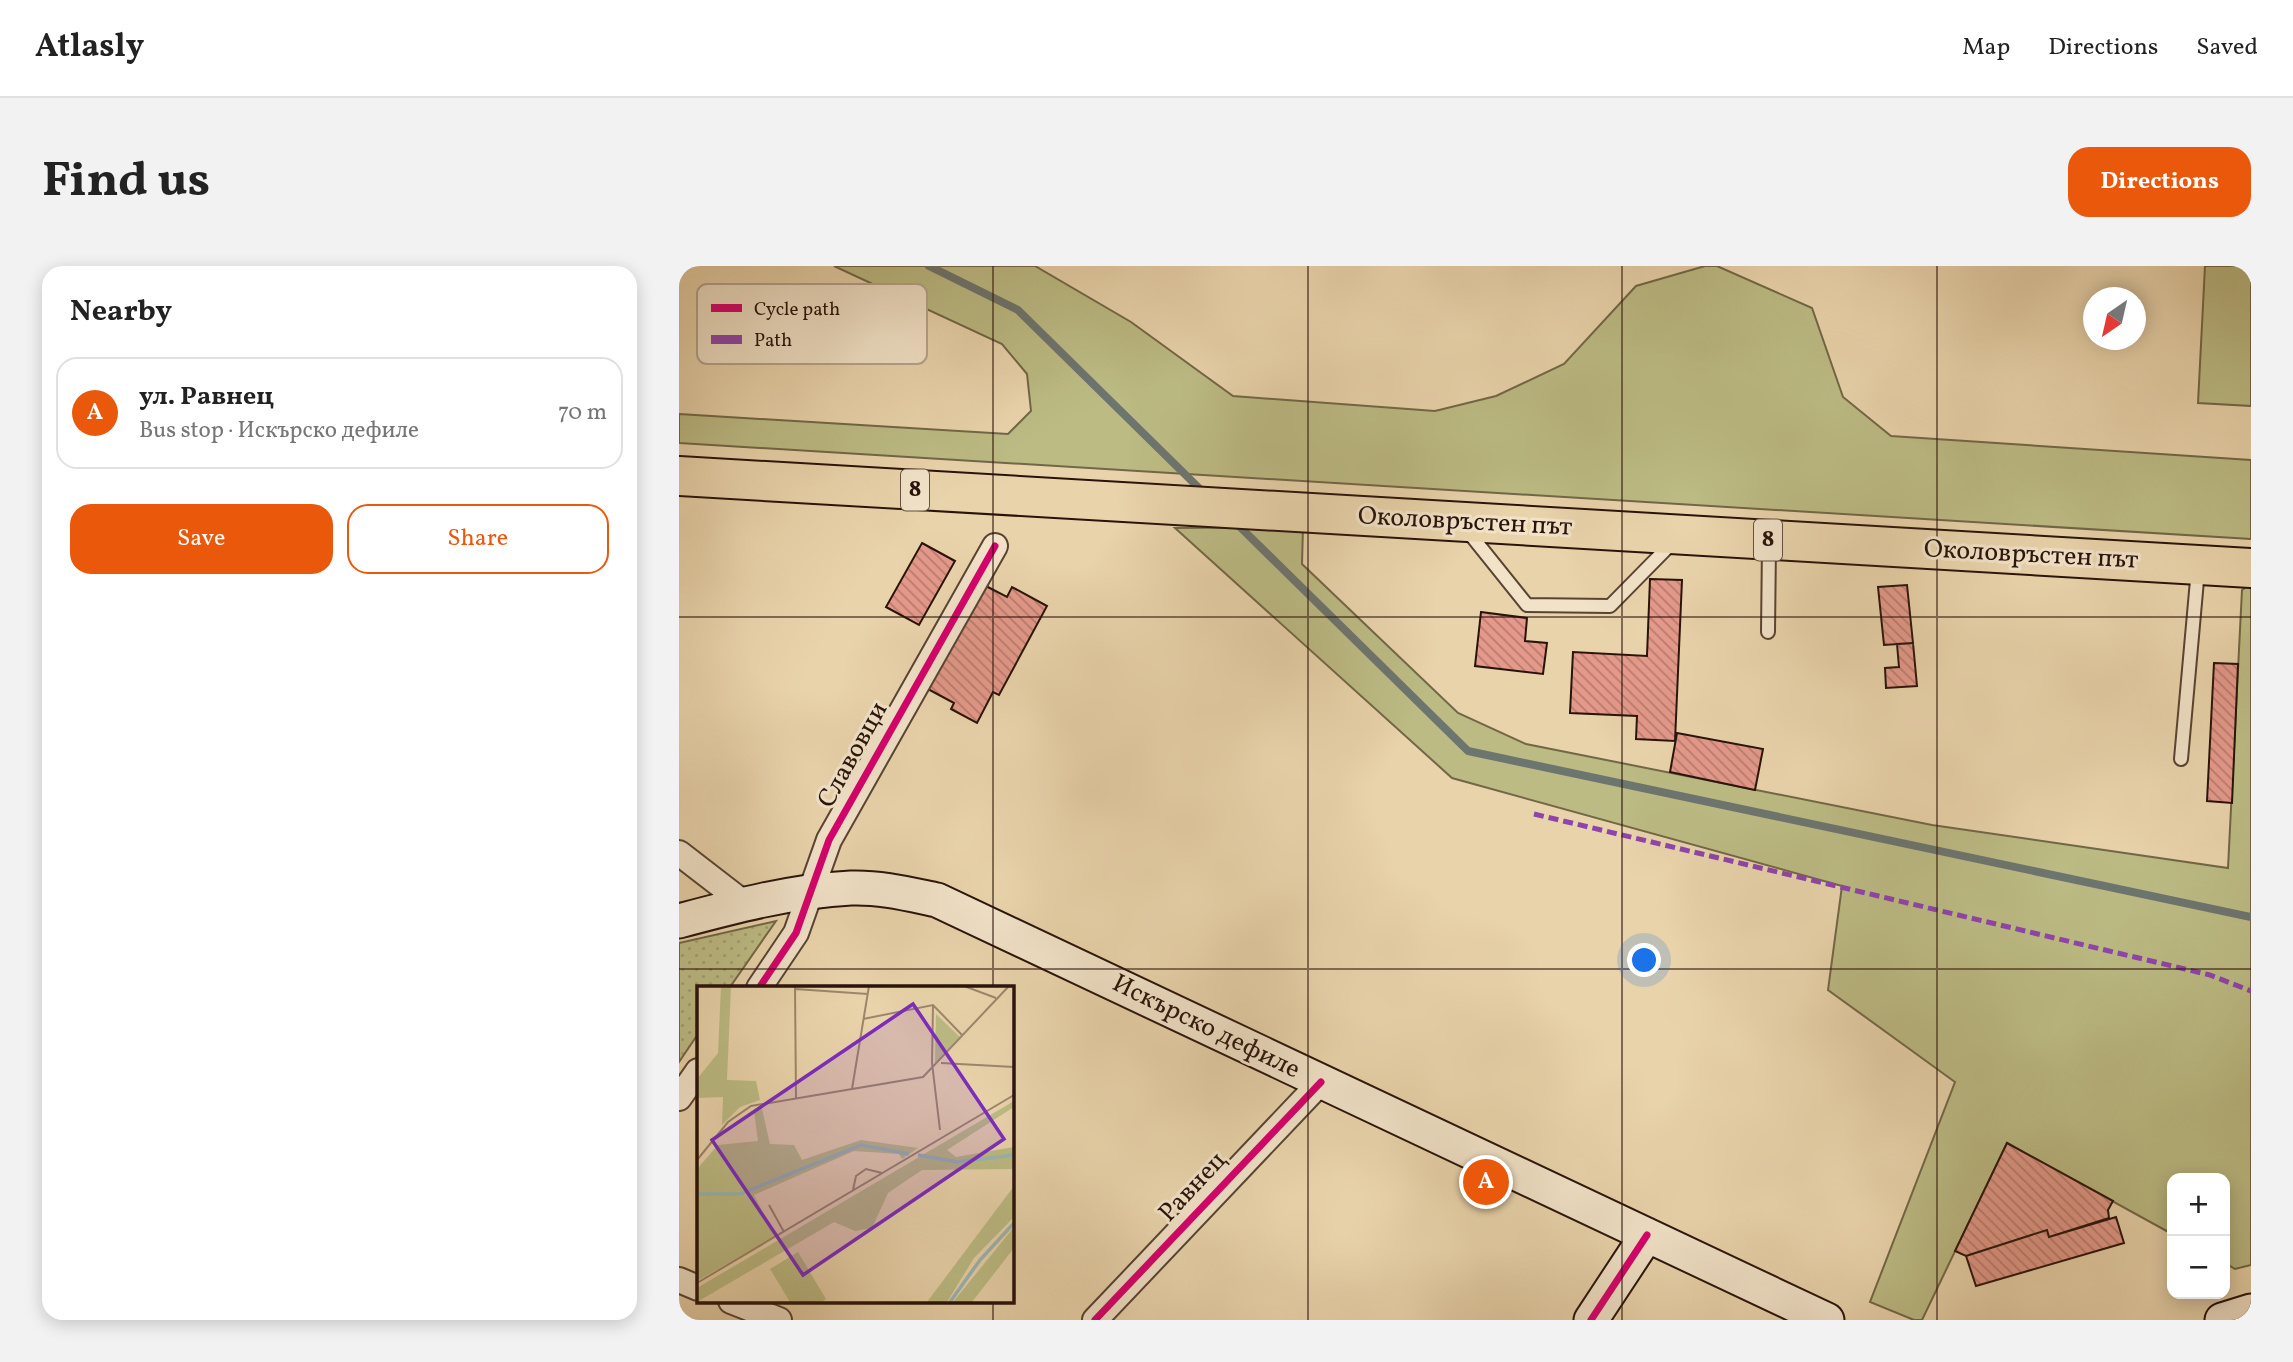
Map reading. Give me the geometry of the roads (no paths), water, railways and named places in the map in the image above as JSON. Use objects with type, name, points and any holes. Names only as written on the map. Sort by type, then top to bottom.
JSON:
[{"type":"main road","name":"Околовръстен път","points":[[679,476],[2251,568]]},
{"type":"main road","name":"Искърско дефиле","points":[[679,921],[745,904],[852,888],[937,900],[1827,1320]]},
{"type":"main road","points":[[1591,1320],[1647,1235]]},
{"type":"main road","points":[[2222,1320],[2251,1311]]},
{"type":"street","name":"Славовци","points":[[760,986],[796,933],[829,840],[995,546]]},
{"type":"street","points":[[679,853],[745,904]]},
{"type":"street","points":[[679,1098],[697,1072]]},
{"type":"street","name":"Равнец","points":[[1095,1320],[1321,1082]]},
{"type":"street","points":[[679,1280],[697,1288]]},
{"type":"street","points":[[734,1302],[779,1320]]},
{"type":"lane","points":[[1460,522],[1527,605],[1610,606],[1680,535]]},
{"type":"lane","points":[[1769,632],[1770,540]]},
{"type":"lane","points":[[2181,759],[2198,565]]},
{"type":"waterway","points":[[929,266],[1018,310],[1205,494]]},
{"type":"waterway","points":[[1235,522],[1468,751],[2251,917]]},
{"type":"place","name":"ул. Равнец","points":[[1486,1182]]}]
